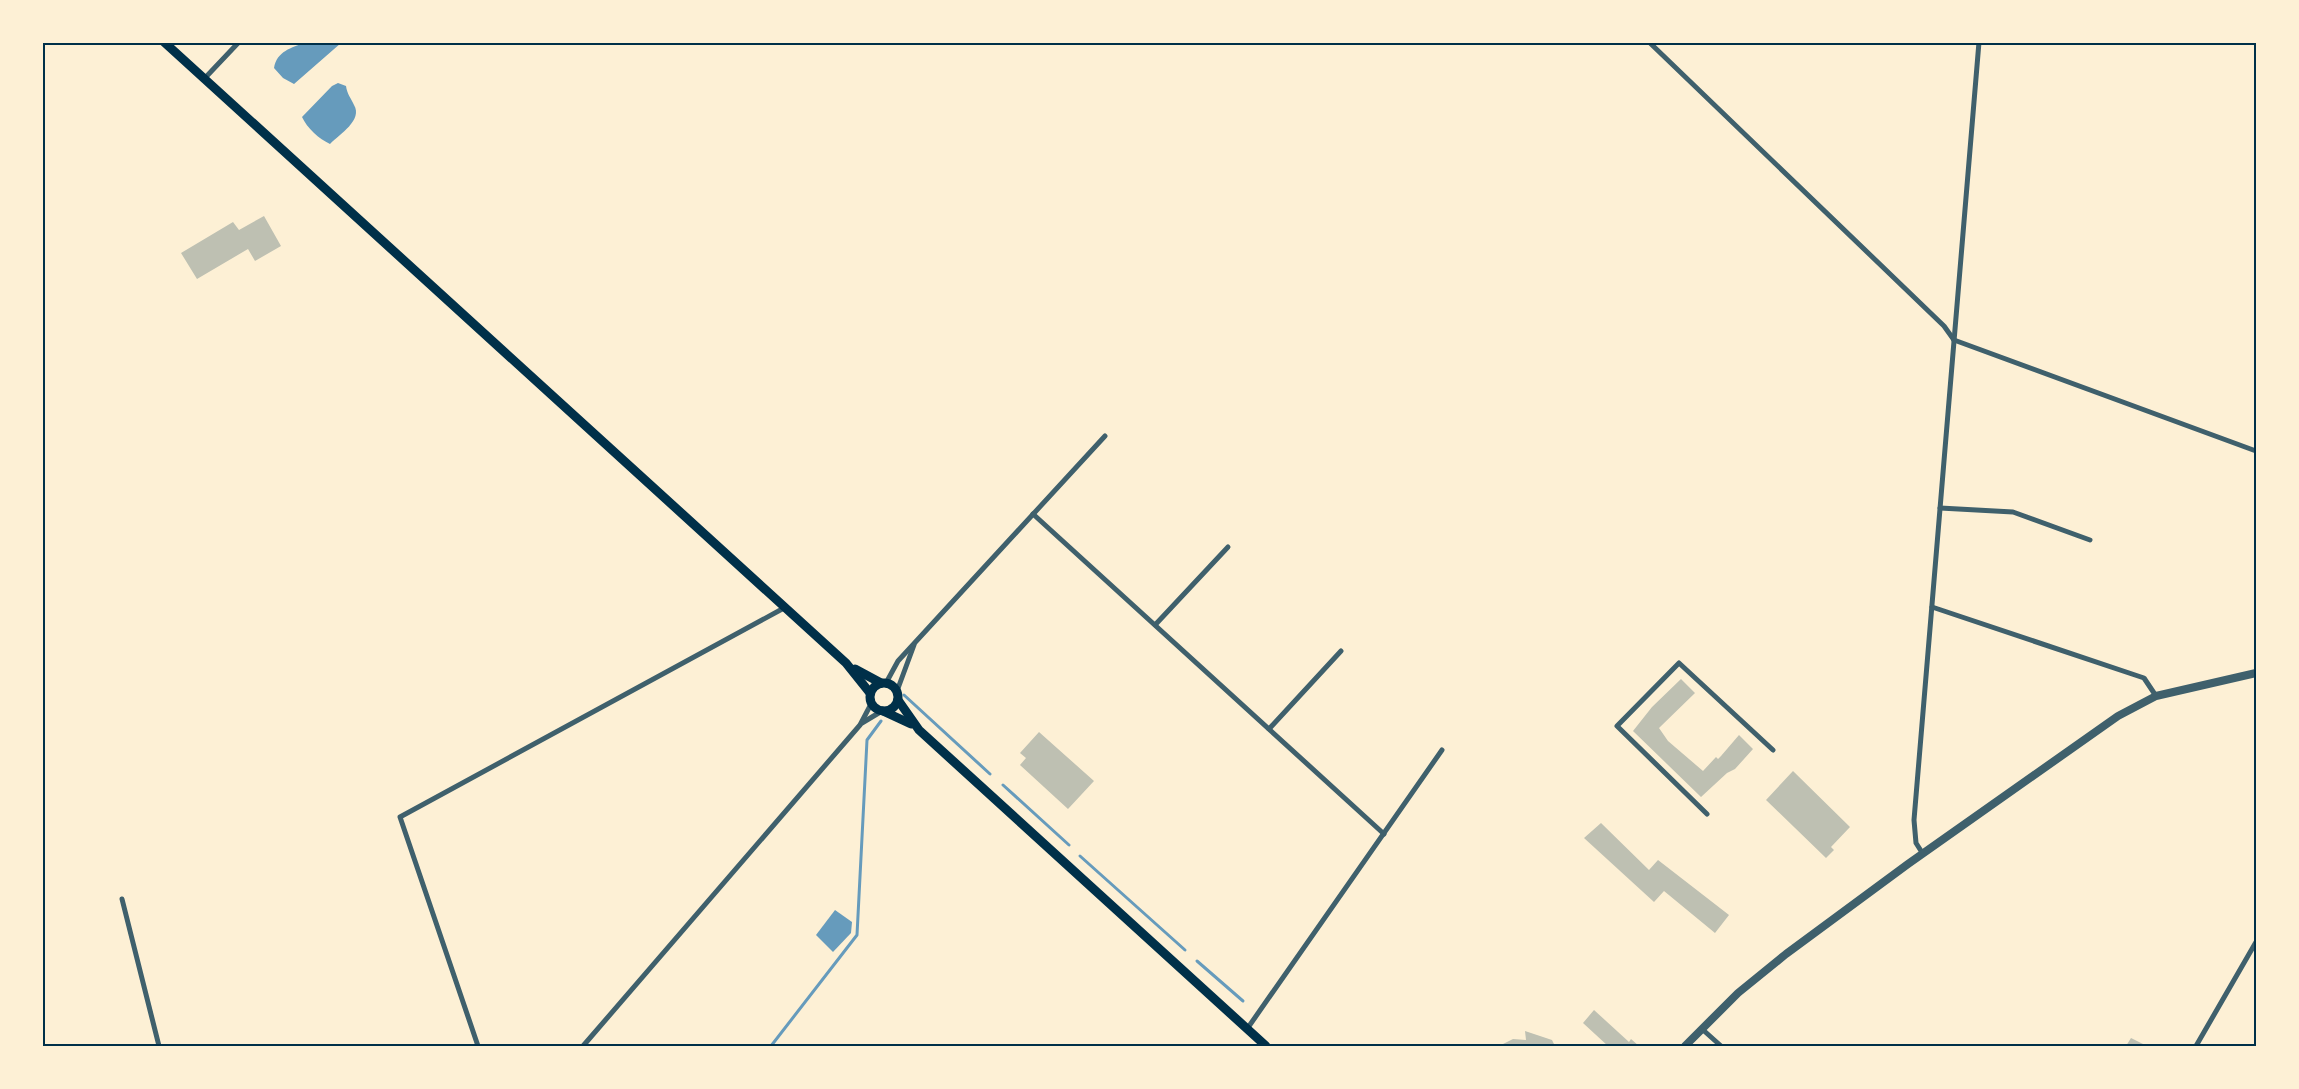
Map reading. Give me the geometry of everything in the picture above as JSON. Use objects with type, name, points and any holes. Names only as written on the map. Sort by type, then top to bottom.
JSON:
[{"type":"main road","points":[[164,42],[846,663],[870,693],[871,704],[902,719],[919,730],[1266,1046]]},
{"type":"main road","points":[[846,663],[884,683],[897,696],[919,730]]},
{"type":"main road","points":[[870,693],[874,686],[884,683]]},
{"type":"main road","points":[[883,711],[892,708],[897,696]]},
{"type":"street","points":[[204,79],[239,42]]},
{"type":"street","points":[[1650,42],[1944,326],[1954,340],[2256,451]]},
{"type":"street","points":[[1923,854],[1913,834],[1979,42]]},
{"type":"street","points":[[884,683],[898,660],[1105,436]]},
{"type":"street","points":[[1940,508],[2013,512],[2090,540]]},
{"type":"street","points":[[1033,514],[1384,834]]},
{"type":"street","points":[[1155,625],[1228,547]]},
{"type":"street","points":[[1932,607],[2144,678],[2156,696]]},
{"type":"street","points":[[478,1046],[400,818],[784,608]]},
{"type":"street","points":[[897,696],[915,643]]},
{"type":"street","points":[[1269,729],[1341,651]]},
{"type":"street","points":[[1707,814],[1617,726],[1679,663],[1773,750]]},
{"type":"street","points":[[1685,1046],[1758,977],[1923,854],[2118,716],[2156,696],[2256,673]]},
{"type":"street","points":[[583,1046],[860,725],[871,704]]},
{"type":"street","points":[[860,725],[883,711]]},
{"type":"street","points":[[1247,1029],[1442,750]]},
{"type":"street","points":[[122,899],[159,1046]]},
{"type":"street","points":[[2196,1046],[2256,942]]},
{"type":"street","points":[[1702,1029],[1721,1046]]},
{"type":"water","points":[[306,42],[341,43],[294,84],[283,78],[274,68],[281,54]]},
{"type":"water","points":[[338,83],[346,86],[356,111],[353,121],[330,144],[314,133],[302,117],[332,86]]},
{"type":"water","points":[[835,910],[852,922],[851,933],[833,952],[816,935]]},
{"type":"building","points":[[264,216],[281,246],[255,261],[248,249],[197,279],[181,253],[233,222],[239,230]]},
{"type":"building","points":[[1681,679],[1695,693],[1659,728],[1668,741],[1703,771],[1716,757],[1718,759],[1739,735],[1753,749],[1735,769],[1727,773],[1701,797],[1633,731],[1652,707]]},
{"type":"building","points":[[1039,732],[1094,781],[1068,809],[1020,765],[1026,758],[1020,753]]},
{"type":"building","points":[[1793,771],[1850,827],[1831,847],[1834,850],[1826,858],[1766,800]]},
{"type":"building","points":[[1601,823],[1649,870],[1658,860],[1729,915],[1715,933],[1664,891],[1654,902],[1584,838]]},
{"type":"building","points":[[1594,1010],[1629,1042],[1631,1039],[1639,1046],[1608,1046],[1583,1023]]},
{"type":"building","points":[[1525,1031],[1552,1040],[1555,1046],[1504,1046],[1503,1044],[1513,1039],[1526,1040]]},
{"type":"building","points":[[2131,1038],[2147,1046],[2126,1046]]},
{"type":"waterway","points":[[904,695],[990,774]]},
{"type":"waterway","points":[[771,1046],[857,935],[867,740],[881,721]]},
{"type":"waterway","points":[[1003,785],[1069,845]]},
{"type":"waterway","points":[[1080,856],[1185,950]]},
{"type":"waterway","points":[[1197,961],[1243,1001]]}]
